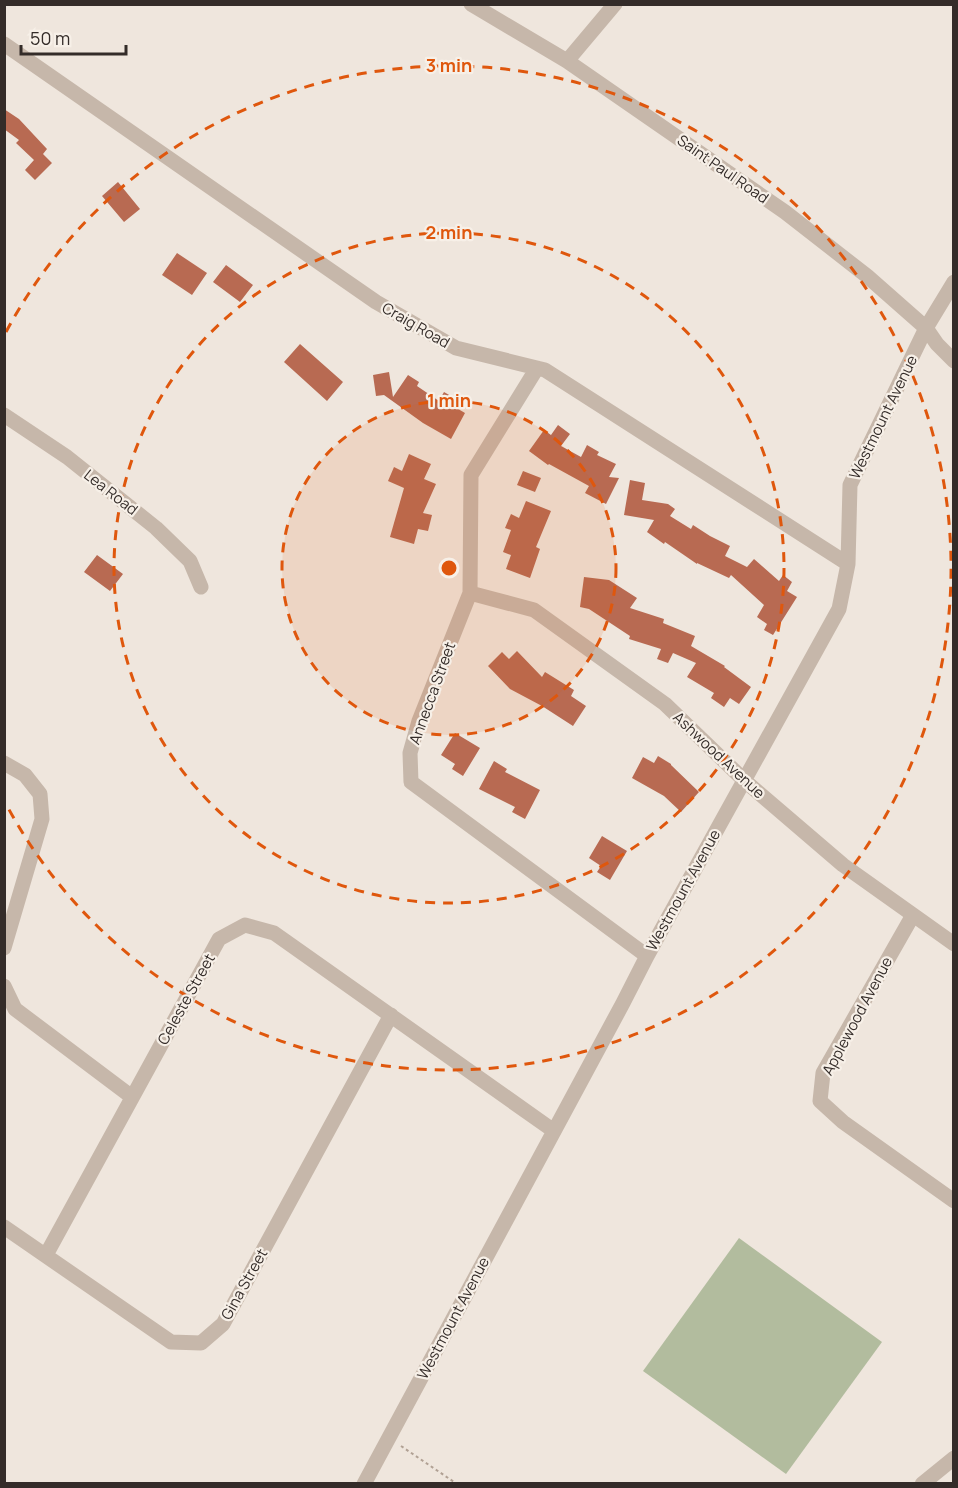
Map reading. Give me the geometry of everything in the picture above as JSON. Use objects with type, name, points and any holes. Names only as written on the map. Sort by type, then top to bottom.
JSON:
[{"type":"street","name":"Saint Paul Road","points":[[471,4],[567,61],[785,212],[867,276],[926,328],[937,344],[954,361]]},
{"type":"street","points":[[567,61],[615,4]]},
{"type":"street","name":"Craig Road","points":[[4,44],[376,302],[456,348],[545,370],[848,564]]},
{"type":"street","name":"Westmount Avenue","points":[[364,1484],[647,956],[839,609],[848,564],[850,485],[926,328],[954,282]]},
{"type":"street","name":"Annecca Street","points":[[537,368],[471,475],[470,593],[419,721],[410,753],[411,782],[647,956]]},
{"type":"street","name":"Lea Road","points":[[4,415],[67,458],[156,528],[190,561],[201,587]]},
{"type":"street","name":"Ashwood Avenue","points":[[470,593],[534,610],[665,704],[745,781],[843,865],[954,944]]},
{"type":"street","points":[[4,763],[25,775],[40,794],[42,819],[4,948]]},
{"type":"street","name":"Applewood Avenue","points":[[913,915],[823,1073],[820,1101],[843,1122],[954,1201]]},
{"type":"street","name":"Celeste Street","points":[[46,1255],[219,939],[245,925],[274,933],[554,1131]]},
{"type":"street","points":[[4,986],[15,1009],[132,1097]]},
{"type":"street","name":"Gina Street","points":[[4,1227],[171,1342],[201,1343],[223,1324],[391,1015]]},
{"type":"street","points":[[922,1484],[954,1458]]},
{"type":"path","points":[[388,1438],[457,1484]]},
{"type":"green space","points":[[739,1238],[882,1342],[786,1474],[643,1371]]},
{"type":"building","points":[[4,109],[19,119],[47,149],[43,154],[52,163],[35,180],[25,170],[34,160],[16,143],[19,140],[4,129]]},
{"type":"building","points":[[118,182],[140,209],[124,222],[102,196]]},
{"type":"building","points":[[177,253],[207,273],[192,295],[162,275]]},
{"type":"building","points":[[226,265],[253,285],[240,302],[213,282]]},
{"type":"building","points":[[300,344],[343,382],[327,401],[284,362]]},
{"type":"building","points":[[389,372],[393,397],[408,375],[419,382],[417,386],[439,401],[444,392],[456,399],[453,406],[465,413],[451,439],[423,423],[384,395],[376,396],[373,375]]},
{"type":"building","points":[[558,425],[570,434],[561,446],[581,457],[587,445],[599,452],[597,455],[616,464],[609,477],[619,478],[606,504],[585,493],[589,486],[548,465],[529,451],[544,430],[551,435]]},
{"type":"building","points":[[409,454],[431,464],[424,479],[436,484],[423,513],[432,515],[428,531],[418,529],[414,544],[390,537],[404,488],[388,481],[394,467],[402,471]]},
{"type":"building","points":[[523,471],[541,478],[535,492],[517,485]]},
{"type":"building","points":[[630,480],[645,483],[642,500],[668,504],[675,509],[670,516],[691,529],[693,525],[730,546],[725,556],[747,567],[754,559],[779,581],[783,575],[792,582],[787,591],[797,597],[773,635],[764,630],[767,624],[757,617],[764,605],[731,575],[729,578],[697,564],[647,532],[654,520],[624,515]]},
{"type":"building","points":[[526,501],[551,511],[536,547],[540,549],[530,578],[506,569],[511,555],[503,552],[511,530],[505,528],[511,514],[519,518]]},
{"type":"building","points":[[97,555],[123,574],[110,591],[84,572]]},
{"type":"building","points":[[584,577],[609,580],[637,598],[630,608],[664,619],[663,623],[695,636],[691,646],[725,666],[751,687],[739,704],[730,698],[724,707],[711,698],[714,693],[687,677],[696,663],[673,653],[668,663],[657,659],[661,649],[629,639],[630,636],[589,609],[580,607]]},
{"type":"building","points":[[517,651],[542,677],[545,672],[574,690],[571,696],[586,706],[573,726],[510,689],[488,666],[502,652],[509,659]]},
{"type":"building","points":[[455,733],[480,748],[463,776],[452,769],[455,764],[441,755]]},
{"type":"building","points":[[658,756],[671,764],[699,792],[681,812],[664,796],[632,778],[643,757],[654,763]]},
{"type":"building","points":[[494,761],[507,769],[505,772],[540,790],[525,819],[512,812],[515,807],[479,789]]},
{"type":"building","points":[[602,836],[627,851],[610,880],[597,872],[601,866],[589,858]]}]
